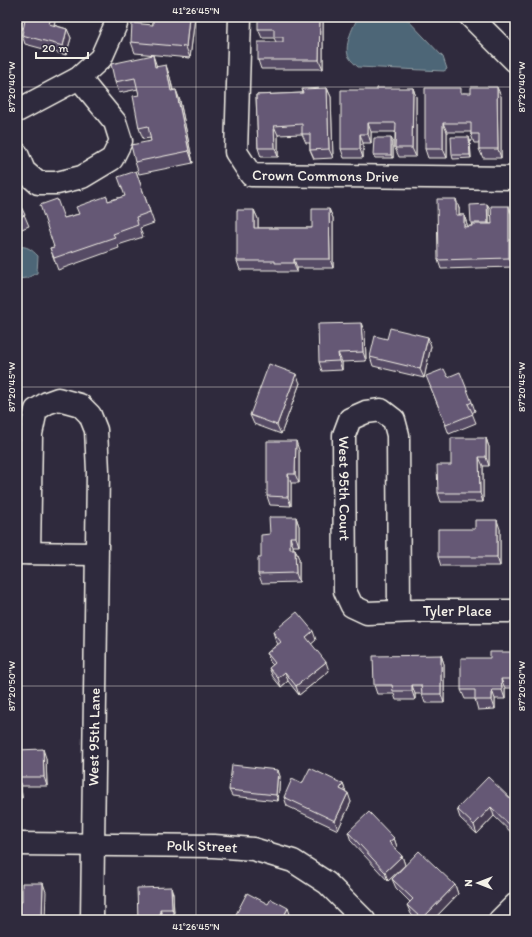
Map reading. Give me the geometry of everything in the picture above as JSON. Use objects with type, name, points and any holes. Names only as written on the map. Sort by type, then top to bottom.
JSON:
[{"type":"street","points":[[17,111],[79,78],[101,58],[116,24],[116,17]]},
{"type":"street","name":"Crown Commons Drive","points":[[240,17],[236,152],[251,175],[515,178]]},
{"type":"street","points":[[471,17],[515,61]]},
{"type":"street","points":[[17,154],[24,171],[38,183],[57,183],[82,177],[112,159],[121,141],[115,122],[79,78]]},
{"type":"street","name":"West 95th Lane","points":[[23,553],[31,434],[36,410],[46,403],[58,399],[80,405],[90,416],[96,430],[98,471],[92,920]]},
{"type":"street","name":"West 95th Court","points":[[381,410],[394,420],[398,435],[400,611],[367,613],[352,606],[345,591],[344,435],[350,418],[366,412],[381,410]]},
{"type":"street","points":[[23,553],[96,554]]},
{"type":"street","name":"Tyler Place","points":[[400,611],[515,611]]},
{"type":"street","name":"Polk Street","points":[[17,844],[214,846],[253,849],[292,860],[327,883],[364,920]]},
{"type":"street","points":[[500,920],[515,905]]},
{"type":"water","points":[[358,17],[405,17],[443,57],[447,69],[444,71],[358,67],[349,57],[347,48],[349,37]]},
{"type":"water","points":[[17,247],[26,247],[38,256],[37,273],[27,278],[17,279]]},
{"type":"building","points":[[17,17],[51,17],[49,24],[67,29],[63,46],[22,35],[25,20]]},
{"type":"building","points":[[153,17],[189,17],[186,47],[131,42],[132,23],[153,25]]},
{"type":"building","points":[[258,17],[320,17],[319,60],[258,60],[258,42],[283,42],[283,37],[274,37],[274,29],[258,29]]},
{"type":"building","points":[[153,55],[155,67],[166,65],[171,91],[176,90],[189,151],[135,162],[131,145],[151,141],[148,126],[139,128],[133,96],[139,95],[135,78],[115,82],[111,64]]},
{"type":"building","points":[[471,87],[497,87],[498,149],[479,149],[479,134],[471,134],[471,123],[443,123],[443,149],[425,149],[425,88],[461,88],[461,93],[471,93]]},
{"type":"building","points":[[327,88],[329,149],[310,150],[310,134],[302,134],[302,124],[274,126],[275,148],[258,148],[256,95],[303,93],[302,89]]},
{"type":"building","points":[[377,88],[413,88],[412,148],[395,148],[396,123],[368,123],[368,134],[360,134],[360,149],[341,149],[341,90],[377,90]]},
{"type":"building","points":[[451,137],[469,137],[470,155],[452,155]]},
{"type":"building","points":[[374,138],[391,138],[391,155],[373,155]]},
{"type":"building","points":[[136,171],[150,212],[136,217],[138,225],[113,234],[115,237],[54,258],[50,248],[54,247],[40,205],[57,199],[64,218],[79,214],[76,207],[107,196],[108,201],[125,196],[118,177]]},
{"type":"building","points":[[17,198],[25,215],[17,218]]},
{"type":"building","points":[[437,199],[456,199],[456,215],[464,215],[464,227],[472,226],[472,224],[492,224],[491,206],[509,206],[509,258],[438,260]]},
{"type":"building","points":[[487,204],[488,223],[471,223],[470,205]]},
{"type":"building","points":[[312,209],[329,209],[330,259],[294,259],[294,263],[275,263],[275,261],[237,261],[237,210],[254,210],[254,228],[312,228]]},
{"type":"building","points":[[361,323],[363,352],[338,353],[339,361],[319,362],[318,324]]},
{"type":"building","points":[[390,328],[428,337],[420,369],[370,357],[375,336],[387,339]]},
{"type":"building","points":[[269,364],[296,374],[277,425],[250,415]]},
{"type":"building","points":[[444,369],[448,377],[460,372],[472,402],[468,404],[473,414],[446,425],[426,376]]},
{"type":"building","points":[[451,438],[486,438],[486,457],[479,457],[480,493],[438,493],[437,465],[451,465]]},
{"type":"building","points":[[267,441],[296,441],[295,474],[288,474],[288,497],[267,496]]},
{"type":"building","points":[[269,517],[296,517],[296,537],[290,537],[290,549],[295,549],[296,573],[258,574],[258,558],[261,558],[261,535],[270,534]]},
{"type":"building","points":[[475,520],[497,520],[497,557],[438,557],[438,529],[475,529]]},
{"type":"building","points":[[297,612],[313,631],[306,637],[326,662],[296,686],[285,672],[278,678],[269,668],[275,663],[267,653],[281,642],[273,632]]},
{"type":"building","points":[[490,652],[511,652],[512,679],[501,679],[502,690],[492,690],[492,700],[475,700],[475,690],[461,690],[461,658],[490,658]]},
{"type":"building","points":[[441,655],[441,694],[422,694],[421,685],[412,685],[412,691],[393,691],[392,685],[374,685],[373,656]]},
{"type":"building","points":[[43,749],[44,777],[18,777],[17,789],[17,750]]},
{"type":"building","points":[[232,765],[278,770],[276,795],[229,790]]},
{"type":"building","points":[[310,768],[343,784],[340,789],[348,793],[335,821],[284,797],[292,779],[302,784]]},
{"type":"building","points":[[488,777],[515,803],[515,824],[512,827],[491,807],[474,825],[457,809]]},
{"type":"building","points":[[369,812],[394,838],[389,842],[402,856],[385,872],[348,832]]},
{"type":"building","points":[[419,851],[455,885],[422,919],[407,905],[413,899],[392,879]]},
{"type":"building","points":[[22,883],[43,883],[42,920],[17,920],[17,902],[22,902]]},
{"type":"building","points":[[171,887],[172,909],[160,909],[160,920],[138,920],[137,888]]},
{"type":"building","points":[[247,893],[268,904],[271,899],[288,908],[282,920],[237,920],[234,918]]}]
